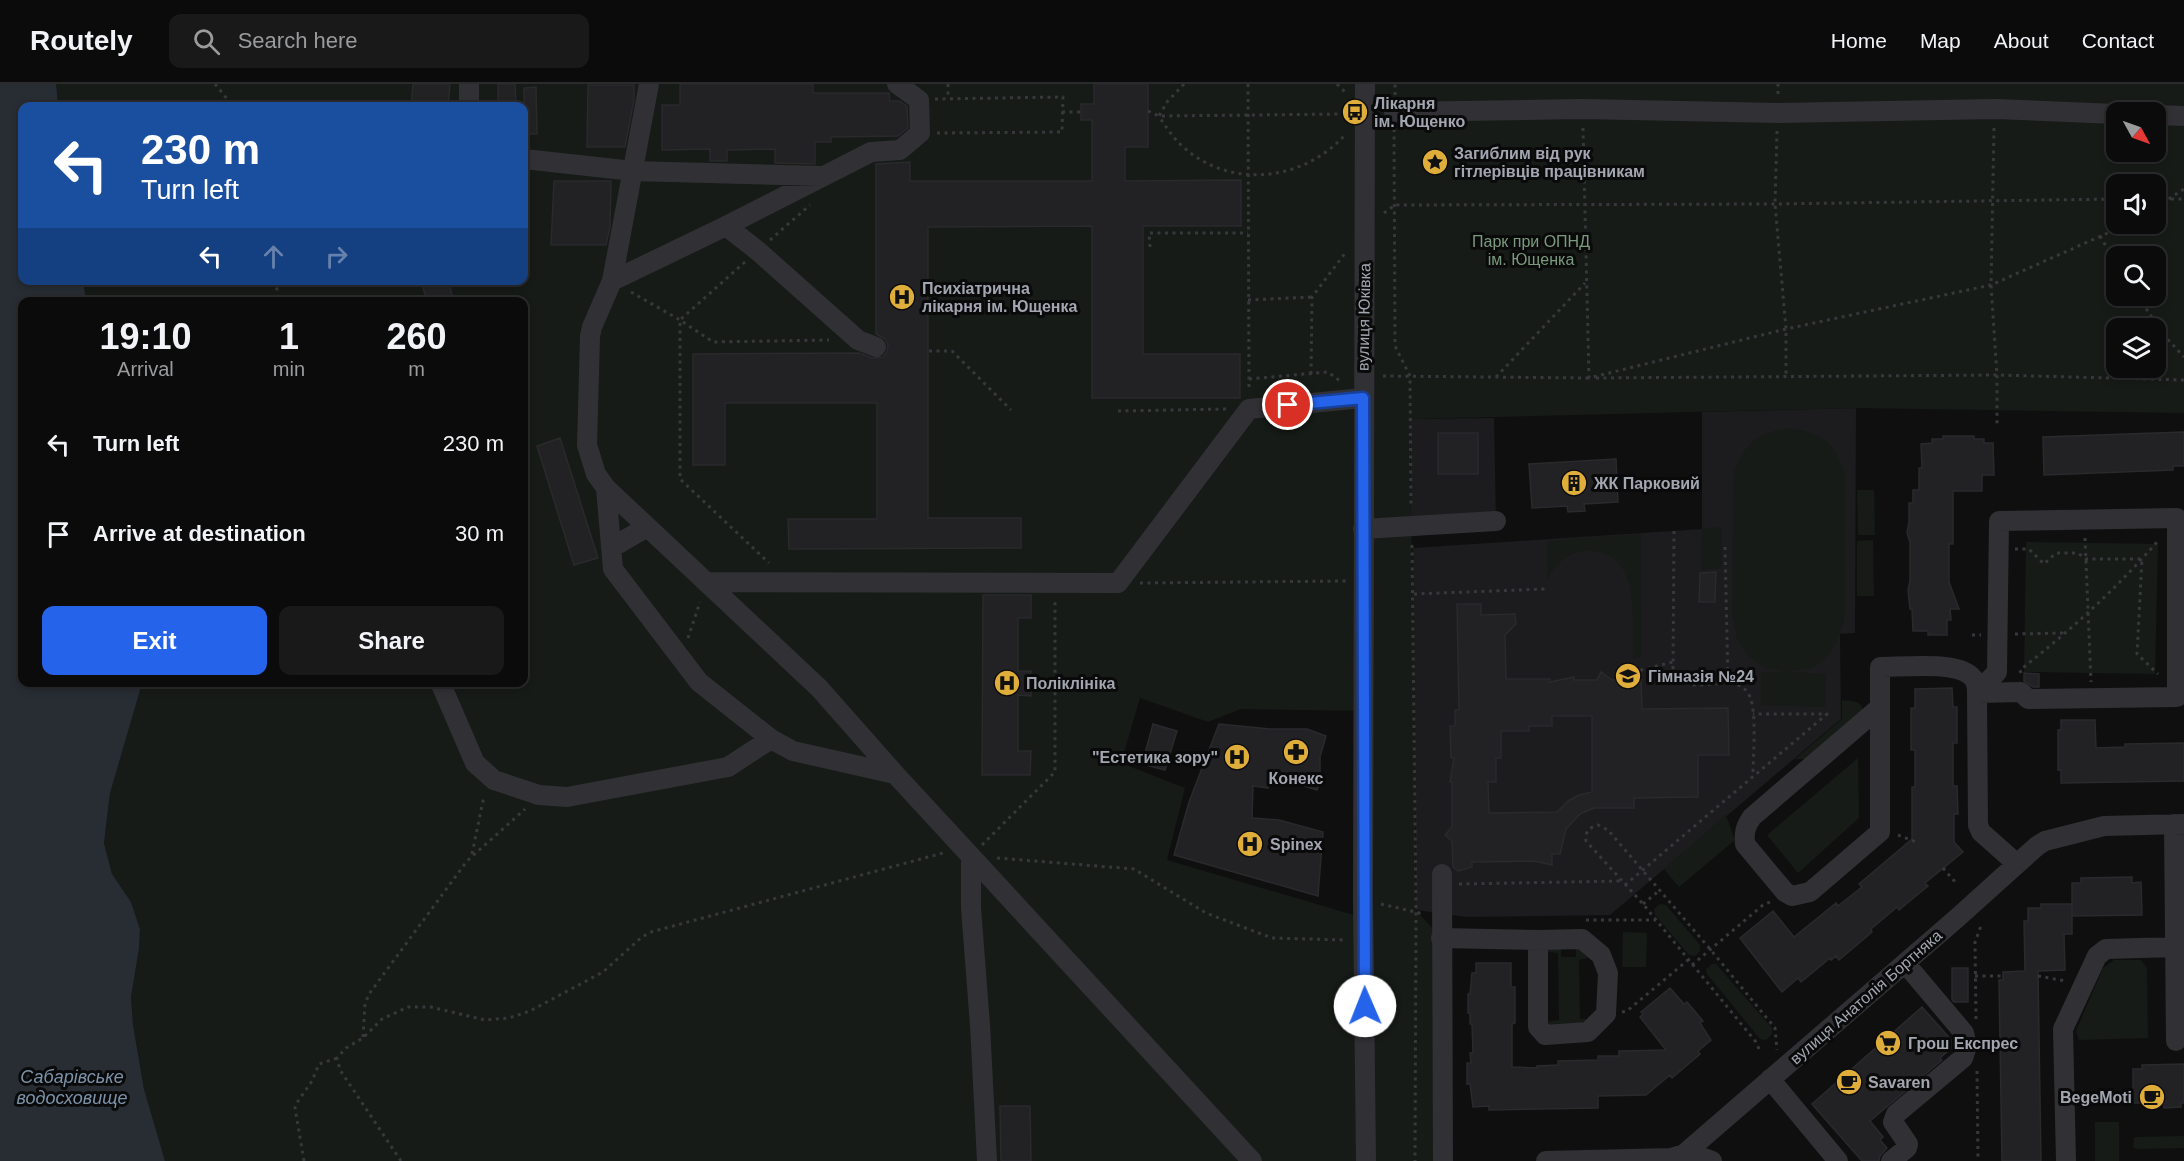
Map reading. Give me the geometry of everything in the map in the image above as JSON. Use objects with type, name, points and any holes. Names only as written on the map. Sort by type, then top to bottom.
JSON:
[{"type":"street","points":[[469,84],[469,102]]},
{"type":"street","points":[[649,84],[612,281],[592,327],[589,345],[587,445],[596,474],[606,488],[819,688],[1252,1161]]},
{"type":"street","points":[[612,281],[870,152],[900,150],[920,133],[919,100],[897,84]]},
{"type":"street","name":"вулиця Юківка","points":[[1365,84],[1363,398],[1366,1161]]},
{"type":"street","points":[[1394,112],[1583,109],[1778,113],[1995,109],[2106,114]]},
{"type":"street","points":[[2166,115],[2184,116]]},
{"type":"street","points":[[528,159],[633,171],[825,176]]},
{"type":"street","points":[[726,226],[867,344]]},
{"type":"street","points":[[706,582],[1118,584],[1249,409],[1363,398]]},
{"type":"street","points":[[606,488],[613,569],[681,660],[707,690],[782,746],[806,756],[896,774]]},
{"type":"street","points":[[2178,518],[2180,625],[2177,697],[2028,699],[2021,692],[1977,693],[1996,672],[1999,521],[2178,518]]},
{"type":"street","points":[[1364,529],[1496,521]]},
{"type":"street","points":[[611,548],[647,527]]},
{"type":"street","points":[[1880,708],[1752,817],[1746,826],[1745,844],[1785,892],[1792,896],[1810,892],[1880,831],[1880,708],[1880,667],[1956,667],[1971,675],[1977,687],[1978,825],[1981,832],[2017,864]]},
{"type":"street","points":[[442,687],[473,759],[488,776],[539,795],[576,796],[728,767],[771,739]]},
{"type":"street","name":"вулиця Анатолія Бортняка","points":[[1687,1155],[2045,841],[2115,824],[2179,824]]},
{"type":"street","points":[[2176,1041],[2174,947],[2179,824]]},
{"type":"street","points":[[967,852],[987,1161]]},
{"type":"street","points":[[1442,879],[1443,1161]]},
{"type":"street","points":[[971,908],[1001,889]]},
{"type":"street","points":[[1442,929],[1538,940],[1582,939],[1601,955],[1608,973],[1615,1016],[1588,1032],[1545,1035],[1538,1027],[1538,940]]},
{"type":"street","points":[[2066,1161],[2063,1029],[2097,956],[2106,949],[2174,947]]},
{"type":"street","points":[[1891,1161],[1907,1148],[1908,1144],[1893,1122],[1896,1114],[1963,1058],[1967,1046],[1964,1033],[1905,963]]},
{"type":"street","points":[[1776,1075],[1838,1161]]},
{"type":"street","points":[[1546,1161],[1671,1158],[1687,1155],[1712,1161]]},
{"type":"path","points":[[215,84],[230,102]]},
{"type":"path","points":[[948,84],[948,98]]},
{"type":"path","points":[[1159,116],[1167,102],[1184,84]]},
{"type":"path","points":[[1118,411],[1249,409],[1248,84]]},
{"type":"path","points":[[1778,84],[1775,204],[1786,329],[1786,377]]},
{"type":"path","points":[[919,100],[1063,97],[1062,132],[920,133]]},
{"type":"path","points":[[1583,109],[1589,378]]},
{"type":"path","points":[[1995,109],[1991,201],[1991,285],[1997,375],[1997,424]]},
{"type":"path","points":[[1148,111],[1159,116],[1365,114]]},
{"type":"path","points":[[1062,112],[1081,112]]},
{"type":"path","points":[[1394,112],[1395,346],[1410,376],[1414,594],[1415,1161]]},
{"type":"path","points":[[1159,116],[1181,145],[1196,156],[1221,168],[1248,175],[1267,175],[1286,172],[1322,157],[1365,114]]},
{"type":"path","points":[[2166,201],[2184,189]]},
{"type":"path","points":[[1311,374],[1312,297],[1365,227],[1395,205],[1775,204],[2106,199]]},
{"type":"path","points":[[2169,199],[2184,199]]},
{"type":"path","points":[[790,583],[680,479],[680,320],[810,205]]},
{"type":"path","points":[[1150,247],[1149,233],[1248,234]]},
{"type":"path","points":[[1589,378],[1786,329],[1991,285],[2106,233]]},
{"type":"path","points":[[2100,236],[2106,246]]},
{"type":"path","points":[[612,281],[713,342],[867,344]]},
{"type":"path","points":[[1496,377],[1586,282]]},
{"type":"path","points":[[1248,300],[1312,297]]},
{"type":"path","points":[[2144,306],[2162,333],[2184,357]]},
{"type":"path","points":[[929,351],[952,351],[1011,410]]},
{"type":"path","points":[[1248,379],[1328,372],[1363,398]]},
{"type":"path","points":[[1363,376],[1589,378],[1997,375],[2184,380]]},
{"type":"path","points":[[2085,519],[2091,698]]},
{"type":"path","points":[[1674,531],[1673,670],[1680,681],[1691,685],[1728,683],[1737,684],[1746,690],[1750,696],[1753,714],[1753,776]]},
{"type":"path","points":[[2021,692],[2020,670],[2088,614],[2157,542],[2177,541]]},
{"type":"path","points":[[1725,547],[1728,683]]},
{"type":"path","points":[[1998,549],[2029,549],[2044,564],[2056,553],[2078,553],[2086,559],[2142,559]]},
{"type":"path","points":[[2142,559],[2138,654],[2167,684],[2177,684]]},
{"type":"path","points":[[1118,584],[1364,581]]},
{"type":"path","points":[[681,660],[706,582]]},
{"type":"path","points":[[304,1161],[296,1104],[312,1081],[319,1064],[336,1058],[346,1048],[363,1038],[382,1019],[408,1007],[431,1008],[485,1020],[509,1018],[530,1011],[603,972],[642,937],[651,932],[967,852],[1055,772],[1055,582]]},
{"type":"path","points":[[1414,594],[1545,589]]},
{"type":"path","points":[[1972,635],[2067,633]]},
{"type":"path","points":[[1633,672],[1673,662]]},
{"type":"path","points":[[1625,885],[1827,714],[1753,714]]},
{"type":"path","points":[[472,856],[488,776]]},
{"type":"path","points":[[363,1038],[367,998],[472,856],[539,795]]},
{"type":"path","points":[[1759,1049],[1756,1042],[1643,904],[1586,840],[1586,834],[1590,828],[1603,826],[1643,870],[1775,1028],[1776,1075]]},
{"type":"path","points":[[1891,832],[1916,842]]},
{"type":"path","points":[[995,858],[1134,869],[1206,913],[1272,938],[1353,940]]},
{"type":"path","points":[[1943,868],[1956,883]]},
{"type":"path","points":[[1442,879],[1622,881]]},
{"type":"path","points":[[1643,904],[1660,890]]},
{"type":"path","points":[[1364,900],[1416,910],[1442,929]]},
{"type":"path","points":[[1692,964],[1763,905],[1775,901]]},
{"type":"path","points":[[1615,1016],[1627,1011],[1688,960]]},
{"type":"path","points":[[1975,976],[2003,976]]},
{"type":"path","points":[[2038,976],[2071,982]]},
{"type":"path","points":[[1615,1016],[1627,1011]]},
{"type":"path","points":[[336,1058],[340,1070],[401,1161]]},
{"type":"shaded area","name":"Гімназія №24","points":[[1856,408],[1855,633],[1840,634],[1841,719],[1610,915],[1467,917],[1416,910],[1413,548],[1702,529],[1702,412]]},
{"type":"shaded area","points":[[1494,418],[1496,521],[1411,527],[1410,419]]},
{"type":"green space","name":"Парк при ОПНД ім. Ющенка","points":[[12,84],[2184,84],[2184,413],[1856,408],[1410,419],[1414,594],[1416,910],[1441,938],[1443,1161],[165,1161],[144,1089],[133,1025],[131,997],[140,929],[131,902],[112,874],[104,843],[110,793],[97,687],[528,687],[528,297],[29,297],[27,285],[528,285],[528,102],[20,102]],"holes":[[[1140,698],[1208,722],[1241,709],[1364,711],[1364,918],[1167,860],[1185,788],[1121,763]]]},
{"type":"green space","points":[[1791,428],[1812,433],[1826,442],[1837,455],[1845,475],[1845,617],[1834,647],[1824,659],[1810,668],[1791,672],[1826,674],[1825,707],[1761,705],[1761,672],[1786,672],[1765,668],[1748,655],[1737,639],[1732,614],[1734,472],[1744,453],[1755,440],[1779,430]]},
{"type":"green space","points":[[1857,490],[1874,490],[1875,535],[1858,535]]},
{"type":"green space","points":[[1722,527],[1721,568],[1701,570],[1702,529]]},
{"type":"green space","points":[[1641,534],[1641,658],[1633,658],[1633,608],[1626,574],[1617,561],[1604,553],[1579,552],[1563,560],[1547,579],[1547,541]]},
{"type":"green space","points":[[1873,540],[1874,596],[1857,596],[1857,541]]},
{"type":"green space","points":[[2026,542],[2158,544],[2155,674],[2024,672]]},
{"type":"green space","points":[[1842,700],[1859,703],[1863,712],[1806,759],[1795,759],[1842,719]]},
{"type":"green space","points":[[1858,758],[1859,818],[1798,873],[1767,835]]},
{"type":"green space","points":[[1726,815],[1735,840],[1679,887],[1664,869]]},
{"type":"green space","points":[[1660,904],[1666,905],[1700,945],[1700,951],[1695,956],[1689,955],[1655,915],[1654,909]]},
{"type":"green space","points":[[1623,932],[1647,933],[1646,967],[1622,967]]},
{"type":"green space","points":[[1561,946],[1561,957],[1576,957],[1576,946],[1590,957],[1579,960],[1580,1019],[1586,1019],[1588,1024],[1549,1030],[1546,1024],[1559,1020],[1558,953],[1546,952],[1546,948]]},
{"type":"green space","points":[[2114,960],[2141,960],[2147,968],[2148,1038],[2079,1040],[2076,1031],[2103,968]]},
{"type":"green space","points":[[1716,964],[1772,1028],[1772,1034],[1766,1040],[1760,1039],[1707,974],[1706,969]]},
{"type":"green space","points":[[2095,1122],[2119,1122],[2119,1161],[2095,1161]]},
{"type":"green space","points":[[2184,1136],[2184,1148],[2136,1149],[2133,1147],[2136,1137]]},
{"type":"water","name":"Сабарівське водосховище","points":[[0,84],[56,84],[58,102],[18,102],[18,285],[84,285],[85,297],[18,297],[18,687],[141,687],[110,793],[104,843],[112,874],[131,902],[140,929],[131,997],[133,1025],[144,1089],[165,1161],[0,1161]]},
{"type":"building","points":[[413,84],[450,84],[448,102],[411,102]]},
{"type":"building","points":[[498,84],[515,84],[516,102],[498,102]]},
{"type":"building","points":[[680,84],[813,84],[813,93],[889,93],[890,101],[899,101],[907,106],[908,128],[898,136],[831,137],[831,142],[815,142],[815,164],[775,163],[775,149],[727,150],[727,161],[710,161],[710,149],[662,150],[662,105],[680,105]]},
{"type":"building","name":"Психіатрична лікарня ім. Ющенка","points":[[1094,84],[1148,84],[1148,147],[1125,147],[1125,181],[1241,180],[1241,226],[1143,226],[1143,354],[1240,354],[1240,398],[1092,398],[1092,226],[928,227],[928,518],[1021,518],[1021,548],[789,549],[788,519],[877,519],[877,403],[725,403],[725,465],[693,465],[693,354],[859,353],[872,358],[883,357],[888,345],[885,339],[876,334],[876,164],[910,162],[910,181],[1092,181],[1092,120],[1081,120],[1081,104],[1094,104]]},
{"type":"building","points":[[588,85],[634,85],[634,100],[625,147],[587,147]]},
{"type":"building","points":[[536,87],[537,134],[528,134],[528,102],[524,102],[524,88]]},
{"type":"building","points":[[554,181],[611,181],[610,227],[606,245],[551,245]]},
{"type":"building","points":[[422,285],[449,285],[453,297],[426,297]]},
{"type":"building","points":[[2184,432],[2184,466],[2173,466],[2173,470],[2044,475],[2043,437]]},
{"type":"building","points":[[1438,433],[1478,433],[1478,474],[1438,474]]},
{"type":"building","points":[[1943,436],[1974,436],[1974,439],[1984,439],[1984,443],[1993,443],[1994,475],[1982,475],[1982,491],[1953,491],[1953,544],[1949,544],[1949,582],[1959,609],[1950,609],[1951,620],[1947,620],[1947,635],[1928,635],[1928,631],[1913,631],[1908,590],[1910,581],[1910,542],[1907,533],[1909,503],[1913,503],[1913,490],[1919,490],[1919,468],[1922,468],[1921,444],[1932,443],[1932,439],[1943,439]]},
{"type":"building","points":[[560,438],[598,558],[574,565],[537,446]]},
{"type":"building","name":"ЖК Парковий","points":[[1616,459],[1618,502],[1584,504],[1585,511],[1568,512],[1567,506],[1532,508],[1529,464]]},
{"type":"building","points":[[1716,572],[1715,602],[1699,602],[1700,573]]},
{"type":"building","name":"Поліклініка","points":[[983,595],[1031,595],[1031,618],[1018,618],[1018,671],[1031,671],[1031,696],[1018,695],[1018,751],[1031,751],[1030,775],[982,775]]},
{"type":"building","points":[[1457,604],[1481,604],[1481,615],[1515,614],[1516,624],[1505,635],[1506,679],[1550,679],[1550,682],[1574,677],[1574,680],[1597,680],[1601,672],[1612,680],[1641,679],[1642,709],[1728,708],[1729,755],[1698,755],[1698,797],[1634,798],[1634,808],[1594,808],[1580,814],[1566,829],[1560,854],[1552,854],[1552,865],[1534,861],[1472,862],[1472,867],[1458,871],[1453,867],[1452,841],[1445,835],[1452,827],[1452,782],[1450,782],[1454,758],[1451,758],[1450,726],[1455,726],[1455,710],[1459,710]],"holes":[[[1552,716],[1592,716],[1592,792],[1569,800],[1557,812],[1489,813],[1488,782],[1496,782],[1496,758],[1501,758],[1501,731],[1529,731],[1529,726],[1552,726]]]},
{"type":"building","points":[[2024,673],[2039,674],[2039,687],[2033,687],[2024,681]]},
{"type":"building","points":[[1952,688],[1953,707],[1957,707],[1957,743],[1953,743],[1953,786],[1957,786],[1958,814],[1954,814],[1954,842],[1963,852],[1925,883],[1928,886],[1899,910],[1897,907],[1839,960],[1836,956],[1831,960],[1830,958],[1801,982],[1798,978],[1782,992],[1740,938],[1773,911],[1794,937],[1836,903],[1838,906],[1862,887],[1859,884],[1912,839],[1915,750],[1911,750],[1911,708],[1915,708],[1915,689]]},
{"type":"building","points":[[2061,720],[2095,720],[2096,748],[2125,747],[2125,744],[2184,743],[2184,781],[2061,783],[2061,770],[2058,770],[2058,730],[2061,730]]},
{"type":"building","points":[[1153,724],[1177,731],[1165,770],[1142,764]]},
{"type":"building","points":[[1219,724],[1270,729],[1307,729],[1326,736],[1320,757],[1320,780],[1317,790],[1271,776],[1268,788],[1253,786],[1252,818],[1279,820],[1323,832],[1318,896],[1174,855],[1189,802]]},
{"type":"building","points":[[2132,877],[2132,883],[2141,882],[2142,915],[2072,916],[2072,883],[2081,883],[2081,878]]},
{"type":"building","points":[[2041,904],[2072,904],[2072,934],[2064,934],[2065,970],[2038,971],[2041,1161],[2002,1161],[1999,980],[2003,980],[2003,972],[2025,971],[2024,921],[2028,921],[2028,908],[2041,908]]},
{"type":"building","points":[[1476,963],[1511,963],[1511,987],[1515,987],[1512,1067],[1537,1068],[1537,1066],[1558,1065],[1558,1061],[1598,1060],[1598,1056],[1619,1056],[1619,1051],[1666,1050],[1640,1017],[1643,1014],[1641,1012],[1670,988],[1684,1004],[1687,1002],[1703,1021],[1700,1023],[1711,1040],[1698,1051],[1700,1054],[1672,1078],[1670,1075],[1646,1095],[1598,1096],[1598,1108],[1489,1110],[1489,1106],[1473,1107],[1470,1084],[1467,1084],[1467,1063],[1471,1063],[1470,1053],[1473,1053],[1468,994],[1470,994],[1472,973],[1476,973]]},
{"type":"building","points":[[1952,968],[1968,968],[1968,1002],[1952,1000]]},
{"type":"building","points":[[1922,1007],[1954,1043],[1954,1046],[1940,1058],[1942,1060],[1870,1121],[1883,1137],[1880,1140],[1887,1148],[1879,1161],[1862,1161],[1812,1104]]},
{"type":"building","points":[[2184,1064],[2184,1103],[2181,1103],[2181,1107],[2164,1108],[2164,1103],[2133,1103],[2133,1069],[2142,1069],[2142,1065]]},
{"type":"building","points":[[1000,1106],[1030,1106],[1031,1161],[1001,1161]]},
{"type":"place","name":"Лікарня ім. Ющенко","points":[[1355,112]]},
{"type":"place","name":"Загиблим від рук гітлерівців працівникам","points":[[1435,162]]},
{"type":"place","name":"Психіатрична лікарня ім. Ющенка","points":[[902,297]]},
{"type":"place","name":"ЖК Парковий","points":[[1574,483]]},
{"type":"place","name":"Гімназія №24","points":[[1628,676]]},
{"type":"place","name":"Поліклініка","points":[[1007,683]]},
{"type":"place","name":"Конекс","points":[[1296,752]]},
{"type":"place","name":"\"Естетика зору\"","points":[[1237,757]]},
{"type":"place","name":"Spinex","points":[[1250,844]]},
{"type":"place","name":"Грош Експрес","points":[[1888,1043]]},
{"type":"place","name":"Savaren","points":[[1849,1082]]},
{"type":"place","name":"BegeMoti","points":[[2152,1097]]},
{"type":"route","points":[[1288,405],[1363,398],[1365,1006]]}]
